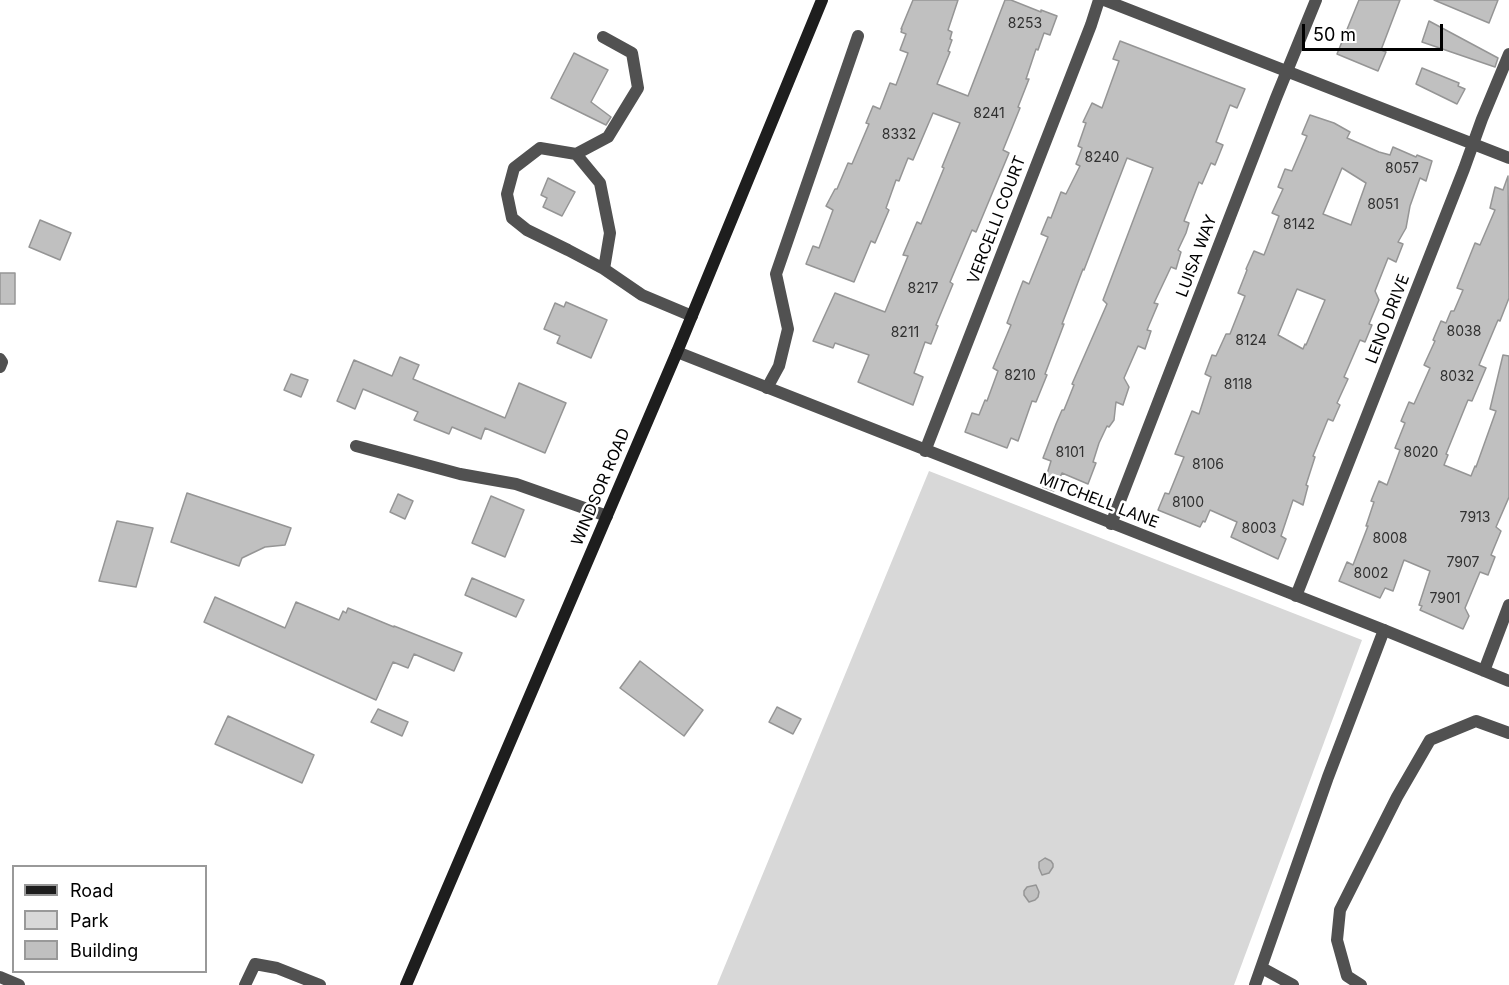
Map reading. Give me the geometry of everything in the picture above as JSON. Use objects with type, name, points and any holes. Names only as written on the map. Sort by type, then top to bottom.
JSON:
[{"type":"main road","name":"WINDSOR ROAD","points":[[406,985],[692,316],[822,0]]},
{"type":"street","name":"VERCELLI COURT","points":[[925,451],[1099,0]]},
{"type":"street","points":[[1104,0],[1509,158]]},
{"type":"street","name":"LUISA WAY","points":[[1111,524],[1316,0]]},
{"type":"street","points":[[603,36],[632,53],[638,88],[608,137],[576,154],[540,148],[514,168],[507,194],[512,218],[527,230],[604,269],[642,295],[692,316]]},
{"type":"street","points":[[767,388],[779,366],[788,329],[776,274],[858,36]]},
{"type":"street","name":"LENO DRIVE","points":[[1296,596],[1509,54]]},
{"type":"street","points":[[576,154],[600,183],[610,233],[604,269]]},
{"type":"street","name":"MITCHELL LANE","points":[[676,352],[1509,681]]},
{"type":"street","points":[[0,359],[2,362],[0,367]]},
{"type":"street","points":[[356,446],[460,474],[516,484],[607,516]]},
{"type":"street","points":[[1484,671],[1509,605]]},
{"type":"street","points":[[1256,985],[1328,777],[1384,630]]},
{"type":"street","points":[[1361,985],[1347,976],[1336,940],[1340,909],[1397,797],[1430,740],[1476,721],[1509,733]]},
{"type":"street","points":[[245,985],[255,964],[277,968],[320,985]]},
{"type":"street","points":[[1262,968],[1293,985]]},
{"type":"street","points":[[0,976],[19,985]]},
{"type":"green space","points":[[929,471],[1362,640],[1234,985],[717,985]]},
{"type":"building","points":[[913,0],[958,0],[948,30],[952,32],[948,51],[950,52],[937,84],[968,96],[1005,0],[1057,16],[1050,35],[1044,33],[1038,50],[1036,49],[1026,79],[1029,79],[1018,107],[1020,108],[1003,150],[1009,153],[976,232],[972,230],[950,282],[953,284],[936,325],[938,326],[931,344],[925,342],[914,373],[923,377],[913,405],[858,382],[869,355],[835,343],[833,348],[813,341],[835,293],[885,312],[908,256],[903,255],[917,222],[921,224],[960,123],[933,113],[913,160],[908,158],[899,181],[896,180],[886,208],[889,210],[875,243],[871,241],[854,282],[806,264],[813,246],[819,248],[833,210],[826,206],[837,189],[848,163],[852,164],[869,124],[866,123],[873,106],[880,109],[890,83],[896,85],[908,53],[900,50],[906,34],[901,32],[901,29]]},
{"type":"building","points":[[1359,0],[1400,0],[1381,50],[1386,52],[1378,71],[1337,54]]},
{"type":"building","points":[[1434,0],[1498,0],[1489,23]]},
{"type":"building","points":[[1429,21],[1498,58],[1495,67],[1422,42]]},
{"type":"building","points":[[1120,41],[1245,89],[1237,108],[1230,105],[1216,142],[1223,145],[1215,165],[1211,163],[1202,184],[1199,182],[1184,221],[1189,223],[1178,250],[1181,252],[1176,269],[1171,267],[1154,303],[1158,304],[1147,330],[1151,331],[1145,349],[1138,346],[1124,378],[1129,387],[1123,405],[1116,402],[1114,420],[1109,427],[1107,426],[1099,443],[1093,462],[1096,463],[1088,484],[1062,473],[1054,491],[1043,487],[1051,461],[1043,458],[1107,304],[1103,300],[1153,168],[1127,158],[1062,324],[1064,324],[1045,374],[1047,375],[1036,402],[1032,401],[1018,441],[1011,438],[1007,448],[965,432],[972,413],[979,415],[985,400],[987,401],[998,371],[993,368],[1011,325],[1007,323],[1023,281],[1029,284],[1048,237],[1041,234],[1048,217],[1051,218],[1061,192],[1066,194],[1080,166],[1076,164],[1082,148],[1078,146],[1086,123],[1083,122],[1092,103],[1102,108],[1119,61],[1113,59]]},
{"type":"building","points":[[574,53],[608,70],[591,102],[611,117],[606,125],[551,98]]},
{"type":"building","points":[[1422,68],[1459,83],[1458,86],[1465,89],[1457,104],[1416,84]]},
{"type":"building","points":[[1310,115],[1334,123],[1350,132],[1347,138],[1379,152],[1390,155],[1393,147],[1432,161],[1426,181],[1420,178],[1410,206],[1406,228],[1398,242],[1403,244],[1396,262],[1388,258],[1375,291],[1379,300],[1369,324],[1372,325],[1365,342],[1360,340],[1344,377],[1348,379],[1337,403],[1340,405],[1333,421],[1328,419],[1313,456],[1315,457],[1306,485],[1308,486],[1303,505],[1293,500],[1281,536],[1286,539],[1278,559],[1231,537],[1237,522],[1210,510],[1200,527],[1158,510],[1165,493],[1169,494],[1184,457],[1175,454],[1192,411],[1199,414],[1211,377],[1205,374],[1212,355],[1216,356],[1226,334],[1230,334],[1245,296],[1238,293],[1246,269],[1254,251],[1264,255],[1279,216],[1272,213],[1283,189],[1278,187],[1285,169],[1292,171],[1307,136],[1302,134]],"holes":[[[1342,168],[1366,183],[1351,225],[1323,214]],[[1297,289],[1325,300],[1303,349],[1278,335]]]},
{"type":"building","points":[[1508,176],[1509,298],[1479,365],[1486,368],[1472,401],[1468,400],[1446,454],[1448,455],[1444,465],[1471,476],[1496,411],[1490,409],[1503,355],[1509,356],[1509,497],[1496,527],[1501,531],[1491,555],[1495,557],[1488,575],[1480,572],[1465,608],[1469,616],[1463,629],[1420,610],[1422,606],[1419,605],[1430,571],[1404,560],[1393,591],[1385,588],[1380,598],[1339,581],[1347,562],[1353,565],[1368,526],[1366,526],[1374,502],[1371,501],[1379,481],[1387,485],[1400,450],[1395,448],[1405,423],[1401,421],[1409,402],[1414,404],[1430,368],[1424,365],[1441,321],[1446,323],[1463,290],[1457,288],[1475,243],[1480,245],[1495,210],[1490,208],[1495,187],[1503,190]]},
{"type":"building","points":[[548,178],[575,192],[562,216],[543,207],[547,198],[541,195]]},
{"type":"building","points":[[40,220],[71,233],[60,260],[29,247]]},
{"type":"building","points":[[0,273],[15,273],[15,304],[0,304]]},
{"type":"building","points":[[566,302],[607,320],[591,358],[557,343],[560,336],[544,329],[555,303],[564,307]]},
{"type":"building","points":[[400,357],[419,365],[413,379],[505,418],[519,383],[566,403],[545,453],[485,428],[481,439],[452,427],[449,434],[414,420],[418,412],[363,389],[355,409],[337,401],[354,360],[392,376]]},
{"type":"building","points":[[291,374],[308,380],[301,397],[284,390]]},
{"type":"building","points":[[187,493],[291,528],[285,545],[265,547],[242,558],[239,566],[171,542]]},
{"type":"building","points":[[398,494],[413,501],[405,519],[390,512]]},
{"type":"building","points":[[491,496],[524,510],[505,557],[472,543]]},
{"type":"building","points":[[117,521],[153,528],[136,587],[99,581]]},
{"type":"building","points":[[472,578],[524,600],[516,617],[465,595]]},
{"type":"building","points":[[215,597],[285,628],[296,602],[339,620],[343,611],[346,613],[348,608],[462,653],[454,671],[414,654],[408,668],[393,662],[376,700],[204,622]]},
{"type":"building","points":[[640,661],[703,710],[684,736],[620,688]]},
{"type":"building","points":[[777,707],[801,719],[793,734],[769,722]]},
{"type":"building","points":[[378,709],[408,722],[402,736],[371,722]]},
{"type":"building","points":[[228,716],[314,755],[302,783],[215,744]]},
{"type":"building","points":[[1045,858],[1051,861],[1053,867],[1049,873],[1042,875],[1039,862]]},
{"type":"building","points":[[1036,885],[1039,892],[1038,897],[1029,902],[1024,891],[1027,887]]}]
